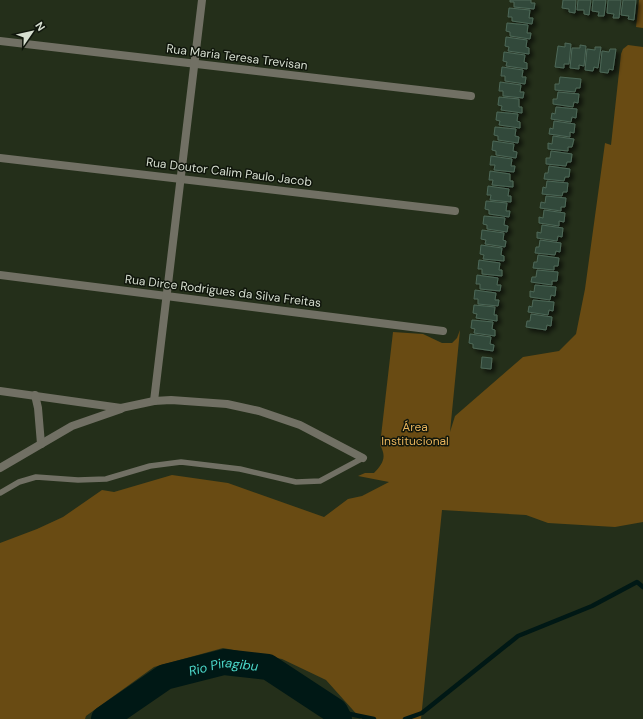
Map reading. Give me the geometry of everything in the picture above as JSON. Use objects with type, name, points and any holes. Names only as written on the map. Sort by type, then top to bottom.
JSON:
[{"type":"street","points":[[154,401],[202,0]]},
{"type":"street","name":"Rua Maria Teresa Trevisan","points":[[0,41],[471,96]]},
{"type":"street","name":"Rua Doutor Calim Paulo Jacob","points":[[0,158],[455,211]]},
{"type":"street","name":"Rua Dirce Rodrigues da Silva Freitas","points":[[0,275],[443,331]]},
{"type":"street","points":[[0,391],[121,408]]},
{"type":"street","points":[[34,395],[38,408],[41,444]]},
{"type":"street","points":[[0,468],[72,426],[121,408],[154,401],[197,401],[259,411],[300,425],[363,458]]},
{"type":"lane","points":[[0,493],[19,482],[36,477],[78,480],[106,479],[150,466],[181,462],[240,469],[296,482],[320,481],[363,458]]},
{"type":"green space","points":[[639,0],[643,0],[643,28],[636,27]]},
{"type":"green space","name":"Área Institucional","points":[[628,45],[643,47],[643,522],[615,527],[548,523],[526,515],[442,510],[421,719],[361,719],[326,680],[282,659],[223,648],[154,667],[86,716],[85,719],[0,719],[0,543],[63,517],[102,490],[114,492],[172,475],[228,483],[324,517],[348,499],[362,496],[389,482],[358,476],[365,473],[374,473],[380,467],[384,457],[380,445],[393,332],[423,334],[442,343],[452,343],[457,338],[460,330],[450,432],[455,416],[523,357],[559,351],[576,334],[585,289],[605,143],[611,145],[621,54],[623,49]]},
{"type":"building","points":[[510,0],[531,0],[531,3],[535,3],[534,9],[514,7],[514,2],[510,2]]},
{"type":"building","points":[[563,0],[576,0],[575,13],[569,12],[569,9],[562,8]]},
{"type":"building","points":[[578,0],[591,0],[589,15],[584,14],[584,10],[577,10]]},
{"type":"building","points":[[593,0],[606,0],[604,16],[598,16],[599,12],[592,11]]},
{"type":"building","points":[[608,0],[621,0],[619,18],[613,18],[614,14],[607,13]]},
{"type":"building","points":[[623,0],[636,0],[634,20],[628,19],[629,16],[621,15]]},
{"type":"building","points":[[509,8],[530,10],[529,18],[533,18],[532,24],[512,21],[512,17],[508,17]]},
{"type":"building","points":[[507,23],[528,25],[527,33],[531,33],[530,39],[510,36],[510,32],[506,31]]},
{"type":"building","points":[[506,37],[527,40],[526,47],[529,48],[529,54],[508,51],[509,47],[505,46]]},
{"type":"building","points":[[565,43],[571,44],[569,64],[564,64],[564,68],[555,67],[558,46],[565,47]]},
{"type":"building","points":[[580,45],[586,46],[584,66],[579,65],[579,69],[570,68],[572,48],[580,48]]},
{"type":"building","points":[[595,47],[601,47],[598,68],[594,67],[593,71],[585,70],[587,49],[595,50]]},
{"type":"building","points":[[610,49],[616,49],[613,70],[609,69],[608,73],[600,72],[602,51],[609,52]]},
{"type":"building","points":[[504,52],[525,55],[524,62],[527,63],[527,69],[506,66],[507,62],[503,61]]},
{"type":"building","points":[[502,67],[523,70],[522,77],[526,77],[525,84],[505,81],[505,76],[501,76]]},
{"type":"building","points":[[560,77],[581,79],[580,88],[576,88],[575,92],[555,90],[555,84],[559,84]]},
{"type":"building","points":[[500,82],[521,85],[520,92],[524,92],[523,98],[503,96],[503,91],[499,91]]},
{"type":"building","points":[[558,92],[579,94],[578,103],[574,102],[573,107],[553,104],[553,99],[557,99]]},
{"type":"building","points":[[499,97],[519,99],[519,107],[522,107],[522,113],[501,110],[502,106],[498,105]]},
{"type":"building","points":[[556,107],[577,109],[576,118],[572,117],[571,122],[551,119],[552,113],[555,114]]},
{"type":"building","points":[[497,112],[518,114],[517,121],[520,122],[520,128],[499,125],[500,121],[496,120]]},
{"type":"building","points":[[554,121],[575,124],[574,133],[570,132],[570,137],[549,134],[550,128],[553,129]]},
{"type":"building","points":[[495,127],[516,129],[515,136],[519,137],[518,143],[498,140],[498,136],[494,135]]},
{"type":"building","points":[[553,136],[574,139],[572,147],[568,147],[568,151],[548,149],[548,143],[552,144]]},
{"type":"building","points":[[493,141],[514,144],[513,151],[517,152],[516,158],[496,155],[496,151],[492,150]]},
{"type":"building","points":[[551,151],[572,154],[571,162],[567,162],[566,166],[546,164],[546,158],[550,158]]},
{"type":"building","points":[[491,156],[512,159],[511,166],[515,166],[514,172],[494,170],[495,165],[490,165]]},
{"type":"building","points":[[549,166],[570,169],[569,177],[565,177],[564,181],[544,179],[545,173],[548,173]]},
{"type":"building","points":[[490,171],[510,174],[510,181],[513,181],[513,187],[492,185],[493,180],[489,180]]},
{"type":"building","points":[[547,181],[568,183],[567,192],[563,192],[562,196],[542,194],[543,187],[546,188]]},
{"type":"building","points":[[488,186],[509,189],[508,196],[511,196],[511,202],[490,200],[491,195],[487,195]]},
{"type":"building","points":[[546,196],[566,198],[565,207],[561,207],[561,211],[540,208],[541,202],[545,203]]},
{"type":"building","points":[[486,201],[507,203],[506,211],[510,211],[509,217],[489,214],[489,210],[485,209]]},
{"type":"building","points":[[544,210],[565,213],[564,222],[559,221],[559,226],[539,223],[539,217],[543,218]]},
{"type":"building","points":[[484,216],[505,218],[504,225],[508,226],[507,232],[487,229],[487,225],[483,224]]},
{"type":"building","points":[[542,225],[563,228],[562,237],[558,236],[557,241],[537,238],[537,232],[541,233]]},
{"type":"building","points":[[482,230],[504,233],[503,240],[506,241],[505,247],[485,244],[486,240],[481,239]]},
{"type":"building","points":[[540,240],[561,243],[560,252],[556,251],[555,255],[535,253],[536,247],[539,247]]},
{"type":"building","points":[[481,245],[502,248],[501,255],[504,256],[504,261],[483,259],[484,255],[480,254]]},
{"type":"building","points":[[538,255],[559,258],[558,266],[554,266],[554,270],[533,268],[534,262],[537,262]]},
{"type":"building","points":[[479,260],[500,263],[499,270],[502,270],[502,276],[482,274],[482,269],[478,269]]},
{"type":"building","points":[[537,270],[558,272],[557,281],[552,281],[552,285],[531,282],[532,277],[536,277]]},
{"type":"building","points":[[477,275],[498,278],[497,285],[501,285],[500,291],[480,289],[480,284],[476,284]]},
{"type":"building","points":[[535,285],[556,287],[555,296],[551,295],[550,300],[530,297],[530,291],[534,292]]},
{"type":"building","points":[[475,290],[496,293],[495,300],[499,300],[498,306],[478,304],[478,299],[474,299]]},
{"type":"building","points":[[533,300],[554,302],[553,311],[549,310],[548,315],[528,312],[529,306],[532,307]]},
{"type":"building","points":[[474,305],[495,307],[494,315],[497,315],[497,321],[476,318],[477,314],[473,313]]},
{"type":"building","points":[[531,314],[552,317],[551,326],[547,325],[546,330],[526,327],[527,321],[530,321]]},
{"type":"building","points":[[472,320],[493,322],[492,329],[495,330],[495,336],[474,333],[475,329],[471,328]]},
{"type":"building","points":[[470,334],[491,337],[490,344],[494,345],[493,351],[473,348],[473,344],[469,343]]},
{"type":"building","points":[[482,357],[492,358],[491,369],[481,368]]},
{"type":"waterway","points":[[405,719],[422,713],[518,636],[592,606],[637,582],[643,587]]},
{"type":"waterway","name":"Rio Piragibu","points":[[104,719],[165,677],[224,662],[268,667],[335,711],[339,719]]},
{"type":"waterway","points":[[335,711],[374,719]]}]
